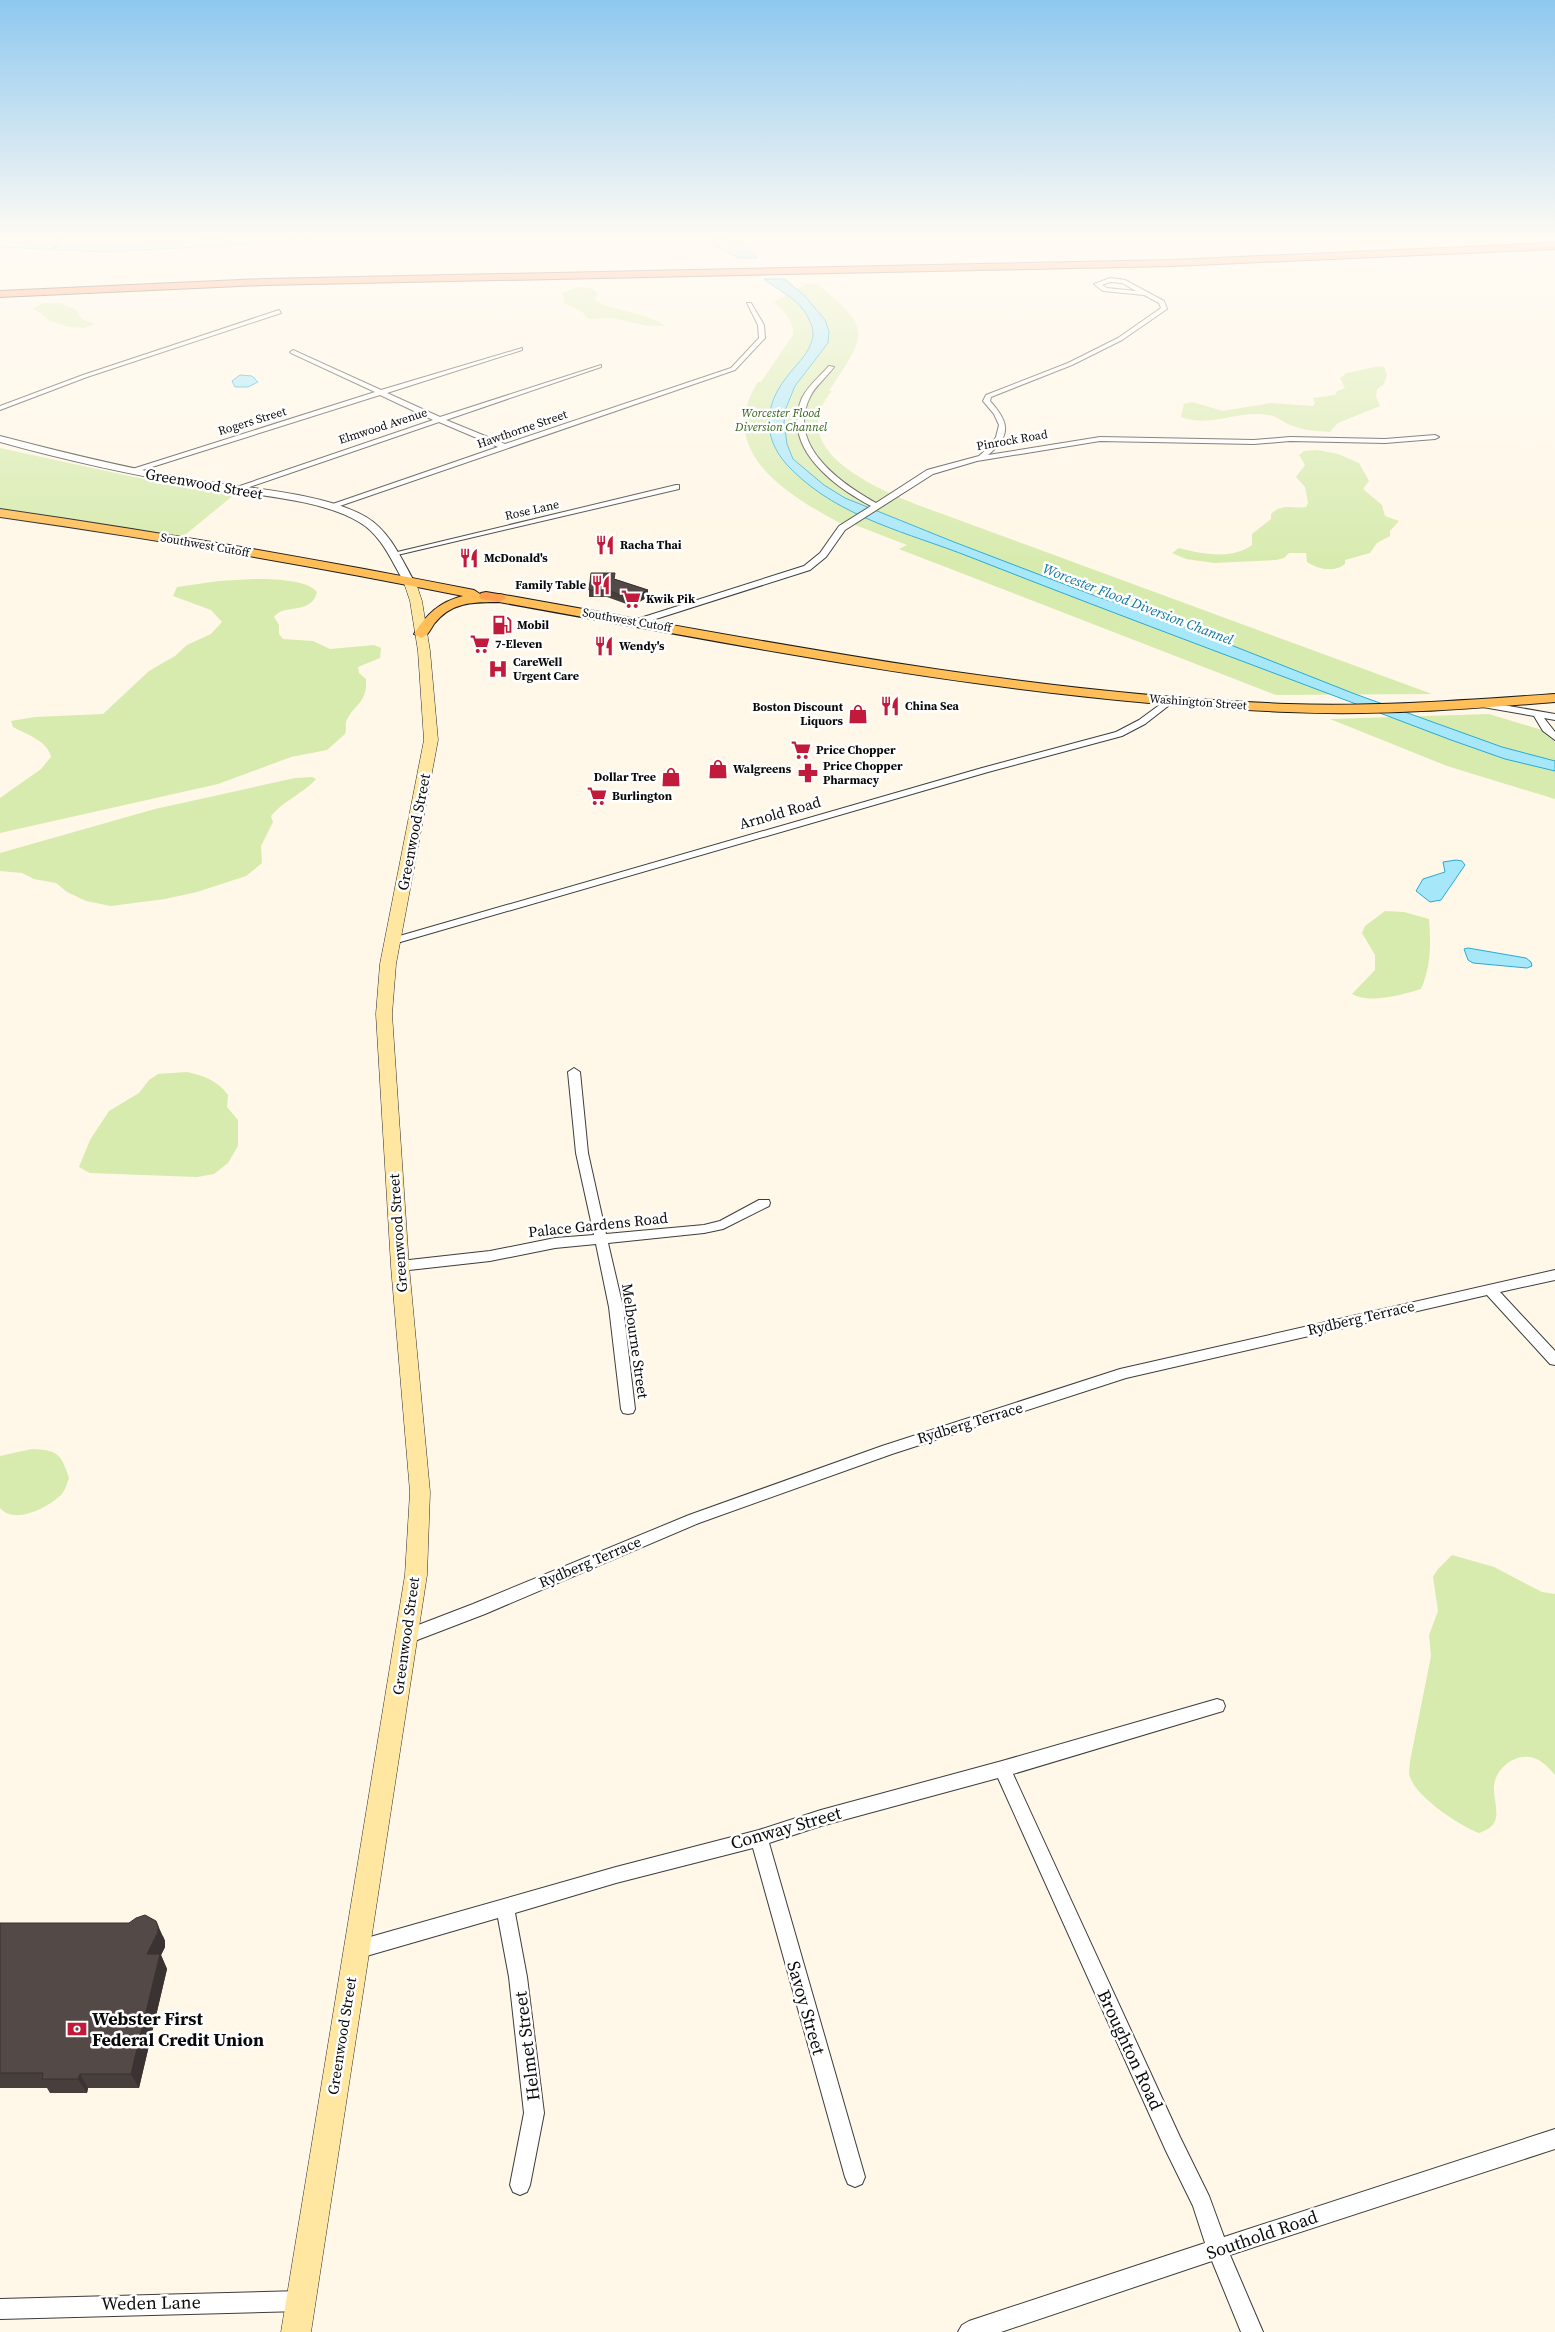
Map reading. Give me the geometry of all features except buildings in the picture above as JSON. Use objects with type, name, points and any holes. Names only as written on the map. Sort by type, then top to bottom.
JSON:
[{"type":"main road","name":"Southwest Cutoff","points":[[0,513],[119,530],[347,568],[410,583],[843,658]]},
{"type":"main road","name":"Southwest Cutoff","points":[[0,522],[106,537],[336,576],[410,583]]},
{"type":"main road","name":"Greenwood Street","points":[[296,2332],[416,1575],[420,1492],[400,1266],[384,1014],[385,981],[431,740],[430,713],[421,634],[416,601],[410,583]]},
{"type":"main road","points":[[421,634],[437,611],[446,604],[471,598],[493,597]]},
{"type":"main road","name":"Washington Street","points":[[843,658],[1060,689],[1170,701],[1348,709],[1480,704],[1555,698]]},
{"type":"street","points":[[0,408],[84,376],[173,347]]},
{"type":"street","name":"Hawthorne Street","points":[[328,507],[733,369],[754,347]]},
{"type":"street","points":[[980,458],[994,447],[1002,435],[999,416],[986,401],[988,396],[1070,364],[1104,347]]},
{"type":"street","name":"Rogers Street","points":[[130,471],[520,349]]},
{"type":"street","points":[[293,352],[440,420],[505,447]]},
{"type":"street","name":"Elmwood Avenue","points":[[232,490],[599,366]]},
{"type":"street","points":[[831,367],[806,398],[800,420],[807,450],[830,476],[854,495],[875,507]]},
{"type":"street","name":"Pinrock Road","points":[[637,622],[807,568],[824,555],[842,528],[858,517],[934,470],[980,458],[1100,439],[1192,442],[1254,442],[1290,439],[1385,442],[1435,437]]},
{"type":"street","name":"Greenwood Street","points":[[0,439],[64,457],[130,471],[328,507],[350,513],[368,523],[377,531],[410,583]]},
{"type":"street","name":"Rose Lane","points":[[393,554],[676,488]]},
{"type":"street","name":"Arnold Road","points":[[392,941],[985,770],[1119,734],[1142,722],[1170,701]]},
{"type":"street","points":[[1480,704],[1555,717]]},
{"type":"street","points":[[1538,715],[1546,729],[1555,737]]},
{"type":"street","name":"Melbourne Street","points":[[574,1072],[582,1152],[599,1239],[616,1307],[628,1409]]},
{"type":"street","name":"Palace Gardens Road","points":[[400,1266],[490,1256],[555,1243],[704,1229],[723,1225],[764,1203]]},
{"type":"street","name":"Rydberg Terrace","points":[[406,1637],[479,1609],[694,1518],[887,1450],[1125,1373],[1555,1275]]},
{"type":"street","points":[[1490,1290],[1555,1360]]},
{"type":"street","name":"Conway Street","points":[[356,1950],[616,1874],[759,1838],[821,1818],[1002,1769],[1216,1706]]},
{"type":"street","name":"Broughton Road","points":[[1002,1769],[1169,2135],[1202,2203],[1218,2251],[1252,2332]]},
{"type":"street","name":"Savoy Street","points":[[759,1838],[855,2177]]},
{"type":"street","name":"Helmet Street","points":[[505,1908],[518,1977],[534,2113],[520,2185]]},
{"type":"street","name":"Southold Road","points":[[969,2332],[1218,2251],[1326,2212],[1555,2139]]},
{"type":"street","name":"Weden Lane","points":[[0,2309],[301,2301]]},
{"type":"green space","name":"Worcester Flood Diversion Channel","points":[[785,347],[856,347],[829,391],[832,391],[820,412],[819,431],[826,448],[841,464],[860,477],[880,489],[918,505],[1432,694],[1276,695],[899,549],[907,545],[850,523],[844,525],[801,501],[781,486],[764,469],[751,451],[745,430],[747,407],[758,382],[761,382]]},
{"type":"green space","points":[[1379,366],[1384,367],[1387,375],[1384,384],[1377,389],[1376,397],[1380,406],[1338,423],[1330,432],[1298,428],[1268,415],[1246,415],[1203,421],[1181,417],[1184,404],[1192,402],[1223,411],[1271,403],[1313,406],[1315,403],[1313,398],[1335,395],[1337,391],[1345,388],[1340,378],[1347,373]]},
{"type":"green space","points":[[0,448],[139,478],[235,494],[180,539],[84,521],[0,510]]},
{"type":"green space","points":[[1317,450],[1338,454],[1359,463],[1369,481],[1363,489],[1382,505],[1385,516],[1399,521],[1390,531],[1390,536],[1377,543],[1370,553],[1345,560],[1345,564],[1341,567],[1331,569],[1316,567],[1307,562],[1306,553],[1289,553],[1284,558],[1276,560],[1214,563],[1186,559],[1172,553],[1179,548],[1216,554],[1235,553],[1244,550],[1252,545],[1252,534],[1271,519],[1271,514],[1275,511],[1283,507],[1306,507],[1308,503],[1305,487],[1296,477],[1305,465],[1299,455],[1304,451]]},
{"type":"green space","points":[[253,579],[297,582],[305,584],[317,592],[309,604],[278,613],[274,617],[279,625],[279,634],[283,639],[313,641],[330,649],[374,645],[381,648],[380,658],[358,667],[359,673],[366,679],[365,694],[346,722],[345,734],[327,750],[291,757],[218,784],[0,833],[0,798],[41,769],[51,757],[49,751],[41,742],[13,727],[11,721],[35,717],[103,714],[149,671],[175,656],[187,645],[211,634],[222,622],[211,610],[173,596],[177,587],[219,581]]},
{"type":"green space","points":[[1489,714],[1555,734],[1555,799],[1447,766],[1330,719]]},
{"type":"green space","points":[[312,777],[316,779],[271,816],[273,822],[261,846],[262,863],[246,876],[197,892],[165,899],[111,906],[86,901],[67,892],[56,883],[34,879],[22,873],[0,871],[0,853],[155,809],[295,778]]},
{"type":"green space","points":[[1385,911],[1404,912],[1429,919],[1430,955],[1427,972],[1421,989],[1386,998],[1359,997],[1352,994],[1375,970],[1375,955],[1362,933],[1365,926]]},
{"type":"green space","points":[[187,1072],[210,1079],[228,1095],[227,1107],[238,1120],[238,1146],[228,1163],[214,1174],[197,1177],[90,1173],[79,1167],[90,1140],[109,1111],[139,1093],[149,1080],[158,1074]]},
{"type":"green space","points":[[32,1449],[47,1450],[57,1454],[69,1478],[66,1487],[55,1500],[31,1513],[14,1515],[6,1513],[0,1508],[0,1456]]},
{"type":"green space","points":[[1452,1555],[1494,1567],[1542,1592],[1555,1594],[1555,1775],[1541,1761],[1530,1757],[1517,1758],[1506,1764],[1495,1780],[1495,1821],[1486,1830],[1479,1833],[1461,1824],[1429,1802],[1414,1785],[1409,1774],[1431,1656],[1429,1635],[1438,1611],[1433,1577]]},
{"type":"water","points":[[810,347],[825,347],[795,386],[786,408],[784,422],[787,444],[793,459],[824,485],[845,498],[954,542],[1098,597],[1160,617],[1355,694],[1502,747],[1555,761],[1555,771],[1505,759],[1451,740],[900,532],[853,512],[831,500],[811,487],[783,460],[771,437],[769,426],[772,402],[778,390]]},
{"type":"water","points":[[240,375],[252,376],[258,382],[248,387],[235,387],[232,381]]},
{"type":"water","points":[[1462,861],[1465,865],[1441,900],[1430,902],[1416,891],[1423,879],[1445,872],[1443,862]]},
{"type":"water","points":[[1468,948],[1526,958],[1531,962],[1532,966],[1527,968],[1473,963],[1468,960],[1464,949]]},
{"type":"place","name":"Racha Thai","points":[[605,545]]},
{"type":"place","name":"McDonald's","points":[[469,558]]},
{"type":"place","name":"Family Table","points":[[601,585]]},
{"type":"place","name":"Kwik Pik","points":[[631,599]]},
{"type":"place","name":"Mobil","points":[[502,625]]},
{"type":"place","name":"7-Eleven","points":[[480,644]]},
{"type":"place","name":"Wendy's","points":[[604,646]]},
{"type":"place","name":"CareWell Urgent Care","points":[[498,669]]},
{"type":"place","name":"China Sea","points":[[890,706]]},
{"type":"place","name":"Boston Discount Liquors","points":[[858,714]]},
{"type":"place","name":"Price Chopper","points":[[801,750]]},
{"type":"place","name":"Walgreens","points":[[718,769]]},
{"type":"place","name":"Price Chopper Pharmacy","points":[[808,773]]},
{"type":"place","name":"Dollar Tree","points":[[671,777]]},
{"type":"place","name":"Burlington","points":[[597,796]]},
{"type":"place","name":"Webster First Federal Credit Union","points":[[77,2029]]}]
